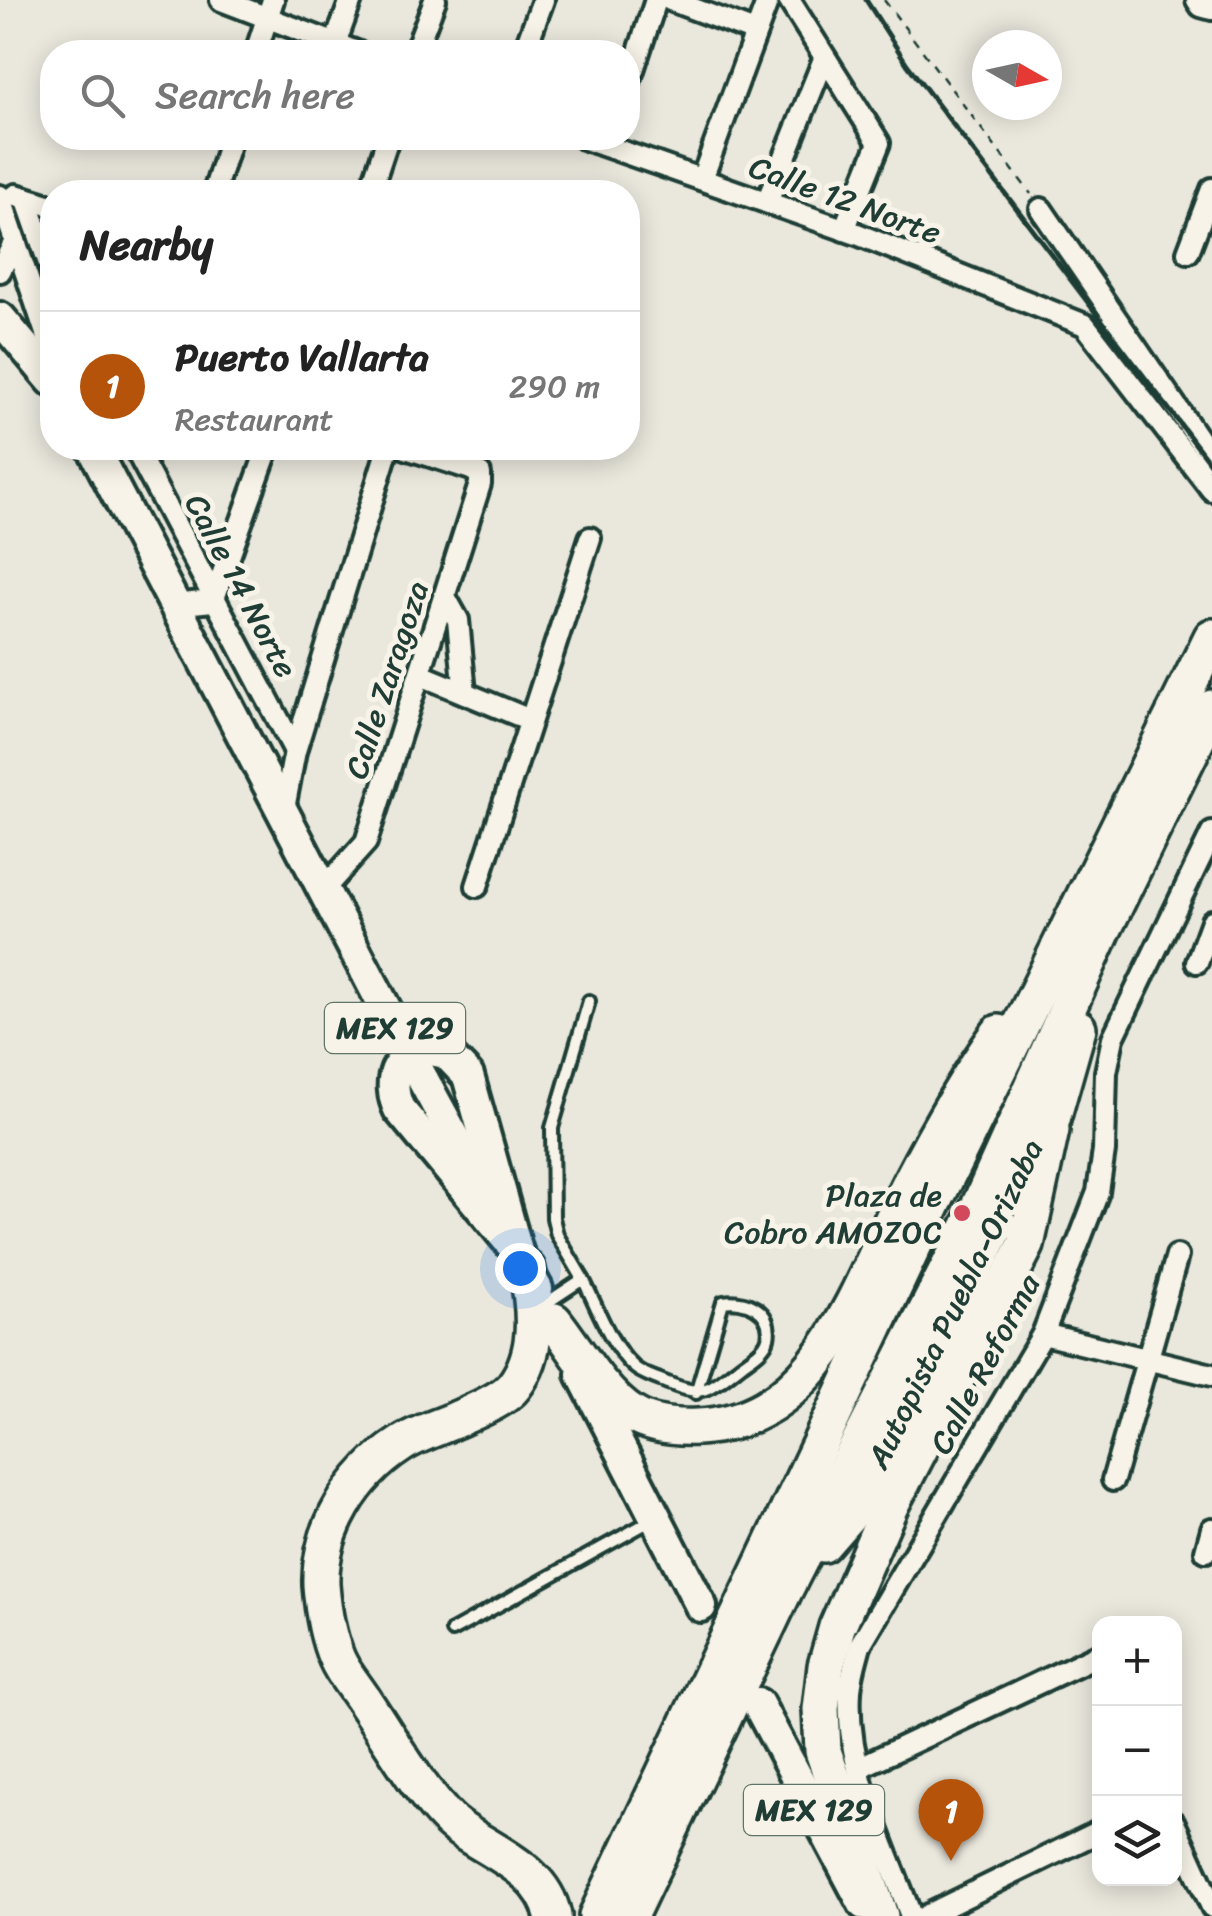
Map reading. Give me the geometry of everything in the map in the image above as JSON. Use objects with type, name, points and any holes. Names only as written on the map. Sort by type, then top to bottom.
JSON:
[{"type":"highway","name":"Autopista Puebla-Orizaba","points":[[597,1916],[934,1202],[1212,637]]},
{"type":"highway","name":"Autopista Puebla-Orizaba","points":[[629,1916],[785,1588],[973,1220],[1103,930],[1212,708]]},
{"type":"highway","name":"Autopista Puebla-Orizaba","points":[[792,1504],[826,1460],[896,1346],[960,1214],[1057,994],[1094,880]]},
{"type":"highway","points":[[550,1312],[612,1394],[644,1420],[666,1426],[707,1426],[745,1416],[782,1397],[817,1364],[846,1318],[908,1187],[960,1090],[1033,982],[1094,880]]},
{"type":"highway","name":"Autopista Puebla-Orizaba","points":[[785,1588],[857,1505],[927,1401],[1010,1237],[1051,1130],[1103,930]]},
{"type":"highway","name":"Autopista Puebla-Orizaba","points":[[857,1505],[995,1230],[1032,1145],[1103,930]]},
{"type":"highway","points":[[880,1916],[823,1751],[821,1709],[826,1666],[837,1627],[890,1506],[1026,1245],[1051,1130]]},
{"type":"highway","points":[[522,1260],[535,1314],[533,1338],[513,1388],[473,1412],[400,1444],[367,1473],[344,1501],[329,1536],[321,1581],[326,1626],[338,1661],[412,1773],[453,1824],[534,1878],[550,1900],[553,1916]]},
{"type":"main road","points":[[0,318],[40,366]]},
{"type":"main road","name":"MEX 129","points":[[98,460],[410,1054]]},
{"type":"main road","points":[[522,1260],[468,1076],[446,1053],[427,1049],[410,1054],[400,1062],[393,1078],[392,1094],[399,1110],[522,1260],[701,1606]]},
{"type":"main road","name":"MEX 129","points":[[758,1704],[870,1916]]},
{"type":"street","points":[[221,0],[270,9],[328,40]]},
{"type":"street","points":[[337,40],[351,0]]},
{"type":"street","points":[[420,40],[435,0]]},
{"type":"street","points":[[528,40],[543,0]]},
{"type":"street","points":[[640,49],[656,0]]},
{"type":"street","points":[[670,0],[755,32]]},
{"type":"street","points":[[702,179],[768,0]]},
{"type":"street","points":[[788,0],[879,143],[844,230]]},
{"type":"street","points":[[1198,0],[1201,6],[1212,9]]},
{"type":"street","points":[[260,40],[270,9]]},
{"type":"street","points":[[767,202],[824,59]]},
{"type":"street","points":[[217,180],[225,150]]},
{"type":"street","points":[[374,180],[384,150]]},
{"type":"street","name":"Calle 12 Norte","points":[[628,150],[1085,325],[1212,490]]},
{"type":"street","points":[[1188,252],[1212,189]]},
{"type":"street","points":[[0,192],[40,202]]},
{"type":"street","points":[[0,192],[15,241],[40,292]]},
{"type":"street","points":[[26,198],[40,238]]},
{"type":"street","points":[[1041,209],[1212,459]]},
{"type":"street","points":[[0,271],[15,241]]},
{"type":"street","name":"Calle 14 Norte","points":[[141,460],[294,751]]},
{"type":"street","points":[[172,606],[214,601],[264,460]]},
{"type":"street","points":[[283,814],[294,751],[384,460]]},
{"type":"street","name":"Calle Zaragoza","points":[[323,890],[366,842],[480,484],[480,474],[440,460]]},
{"type":"street","points":[[135,531],[174,525]]},
{"type":"street","points":[[478,886],[590,538]]},
{"type":"street","points":[[445,597],[458,620],[465,693]]},
{"type":"street","points":[[421,675],[530,720]]},
{"type":"street","name":"Calle Reforma","points":[[910,1916],[858,1768],[851,1737],[850,1689],[860,1645],[1043,1334],[1098,1192],[1104,1151],[1106,1072],[1113,1038],[1212,832]]},
{"type":"street","points":[[1197,962],[1212,920]]},
{"type":"street","points":[[1113,1480],[1177,1256]]},
{"type":"street","points":[[1043,1334],[1212,1375]]},
{"type":"street","points":[[1206,1552],[1212,1529]]},
{"type":"street","points":[[858,1768],[1092,1658]]},
{"type":"street","points":[[926,1916],[1092,1835]]},
{"type":"street","points":[[1182,1841],[1212,1907]]},
{"type":"lane","points":[[589,1001],[552,1128],[557,1234],[625,1358],[636,1370],[696,1392],[711,1388],[761,1349],[768,1338],[766,1324],[752,1304],[743,1300],[723,1302],[696,1392]]},
{"type":"lane","points":[[550,1312],[583,1279]]},
{"type":"lane","points":[[452,1631],[656,1518]]},
{"type":"path","points":[[884,0],[1041,209]]},
{"type":"railway","points":[[866,0],[907,64],[1212,466]]},
{"type":"place","name":"Plaza de Cobro AMOZOC","points":[[962,1213]]},
{"type":"place","name":"Puerto Vallarta","points":[[951,1861]]}]
